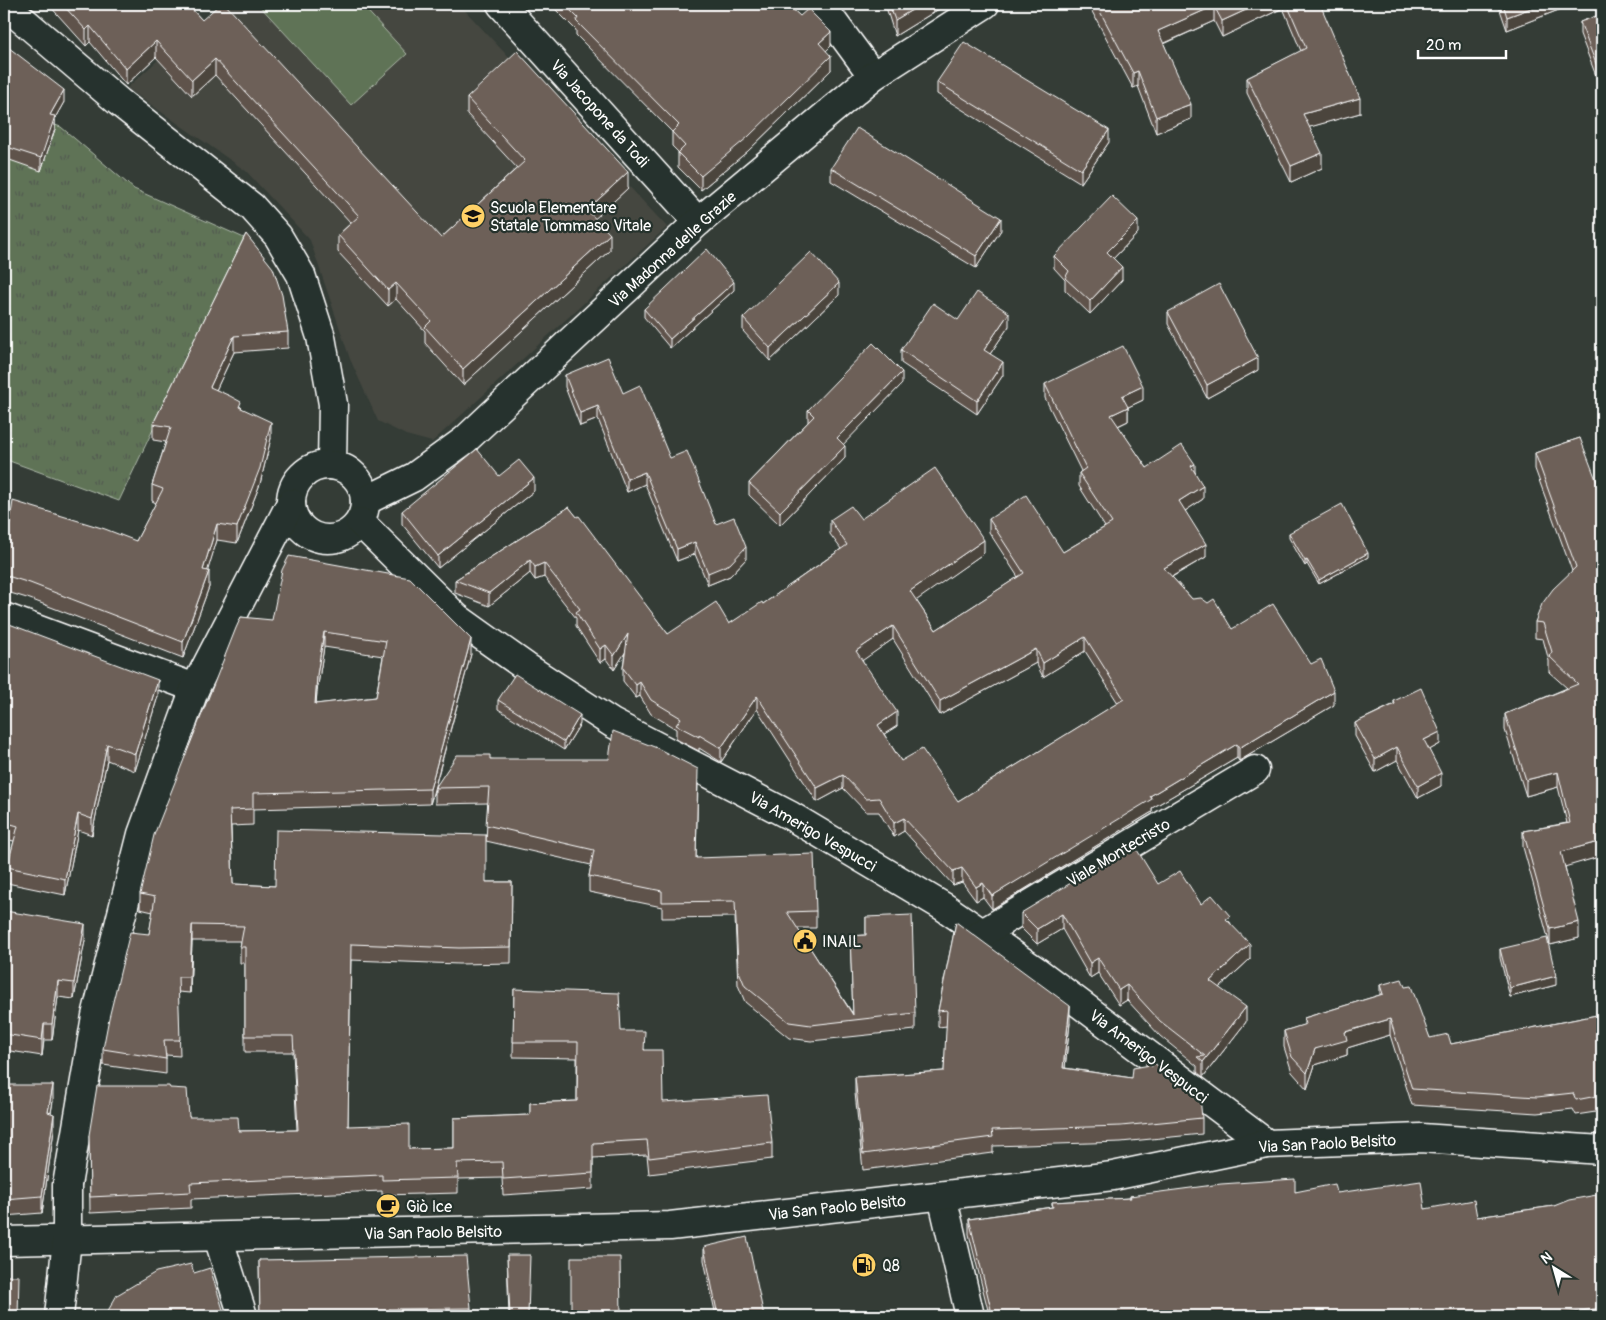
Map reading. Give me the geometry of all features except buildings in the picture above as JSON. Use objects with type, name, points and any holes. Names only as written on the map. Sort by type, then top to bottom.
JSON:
[{"type":"street","points":[[4,4],[118,102],[252,206],[278,236],[301,275],[321,337],[333,404],[332,465]]},
{"type":"street","name":"Via Jacopone da Todi","points":[[501,4],[698,222]]},
{"type":"street","points":[[820,4],[872,76]]},
{"type":"street","name":"Via Madonna delle Grazie","points":[[363,512],[465,440],[698,222],[872,76],[985,4]]},
{"type":"street","points":[[59,1316],[67,1239],[67,1185],[96,1016],[142,834],[195,688],[291,503],[294,487],[300,477],[320,466],[332,465],[353,474],[360,483],[363,512],[342,538],[318,538],[307,534],[298,525],[293,515],[291,503]]},
{"type":"street","name":"Via Amerigo Vespucci","points":[[363,512],[457,618],[526,667],[612,723],[791,816],[944,907],[1036,970],[1267,1144]]},
{"type":"street","points":[[4,617],[195,688]]},
{"type":"street","name":"Viale Montecristo","points":[[981,934],[1255,770]]},
{"type":"street","name":"Via San Paolo Belsito","points":[[4,1241],[670,1226],[1113,1176],[1267,1144],[1421,1138],[1602,1150]]},
{"type":"street","points":[[942,1196],[970,1316]]},
{"type":"street","points":[[218,1237],[243,1316]]},
{"type":"shaded area","name":"Scuola Elementare Statale Tommaso Vitale","points":[[220,4],[459,4],[667,227],[432,442],[406,435],[378,421],[350,359],[310,240],[246,171],[127,88]]},
{"type":"green space","points":[[258,4],[361,4],[407,54],[351,105]]},
{"type":"green space","points":[[4,108],[61,127],[134,189],[244,238],[119,501],[4,459]]},
{"type":"place","name":"Scuola Elementare Statale Tommaso Vitale","points":[[473,216]]},
{"type":"place","name":"INAIL","points":[[805,941]]},
{"type":"place","name":"Giò Ice","points":[[388,1206]]},
{"type":"place","name":"Q8","points":[[864,1265]]}]
